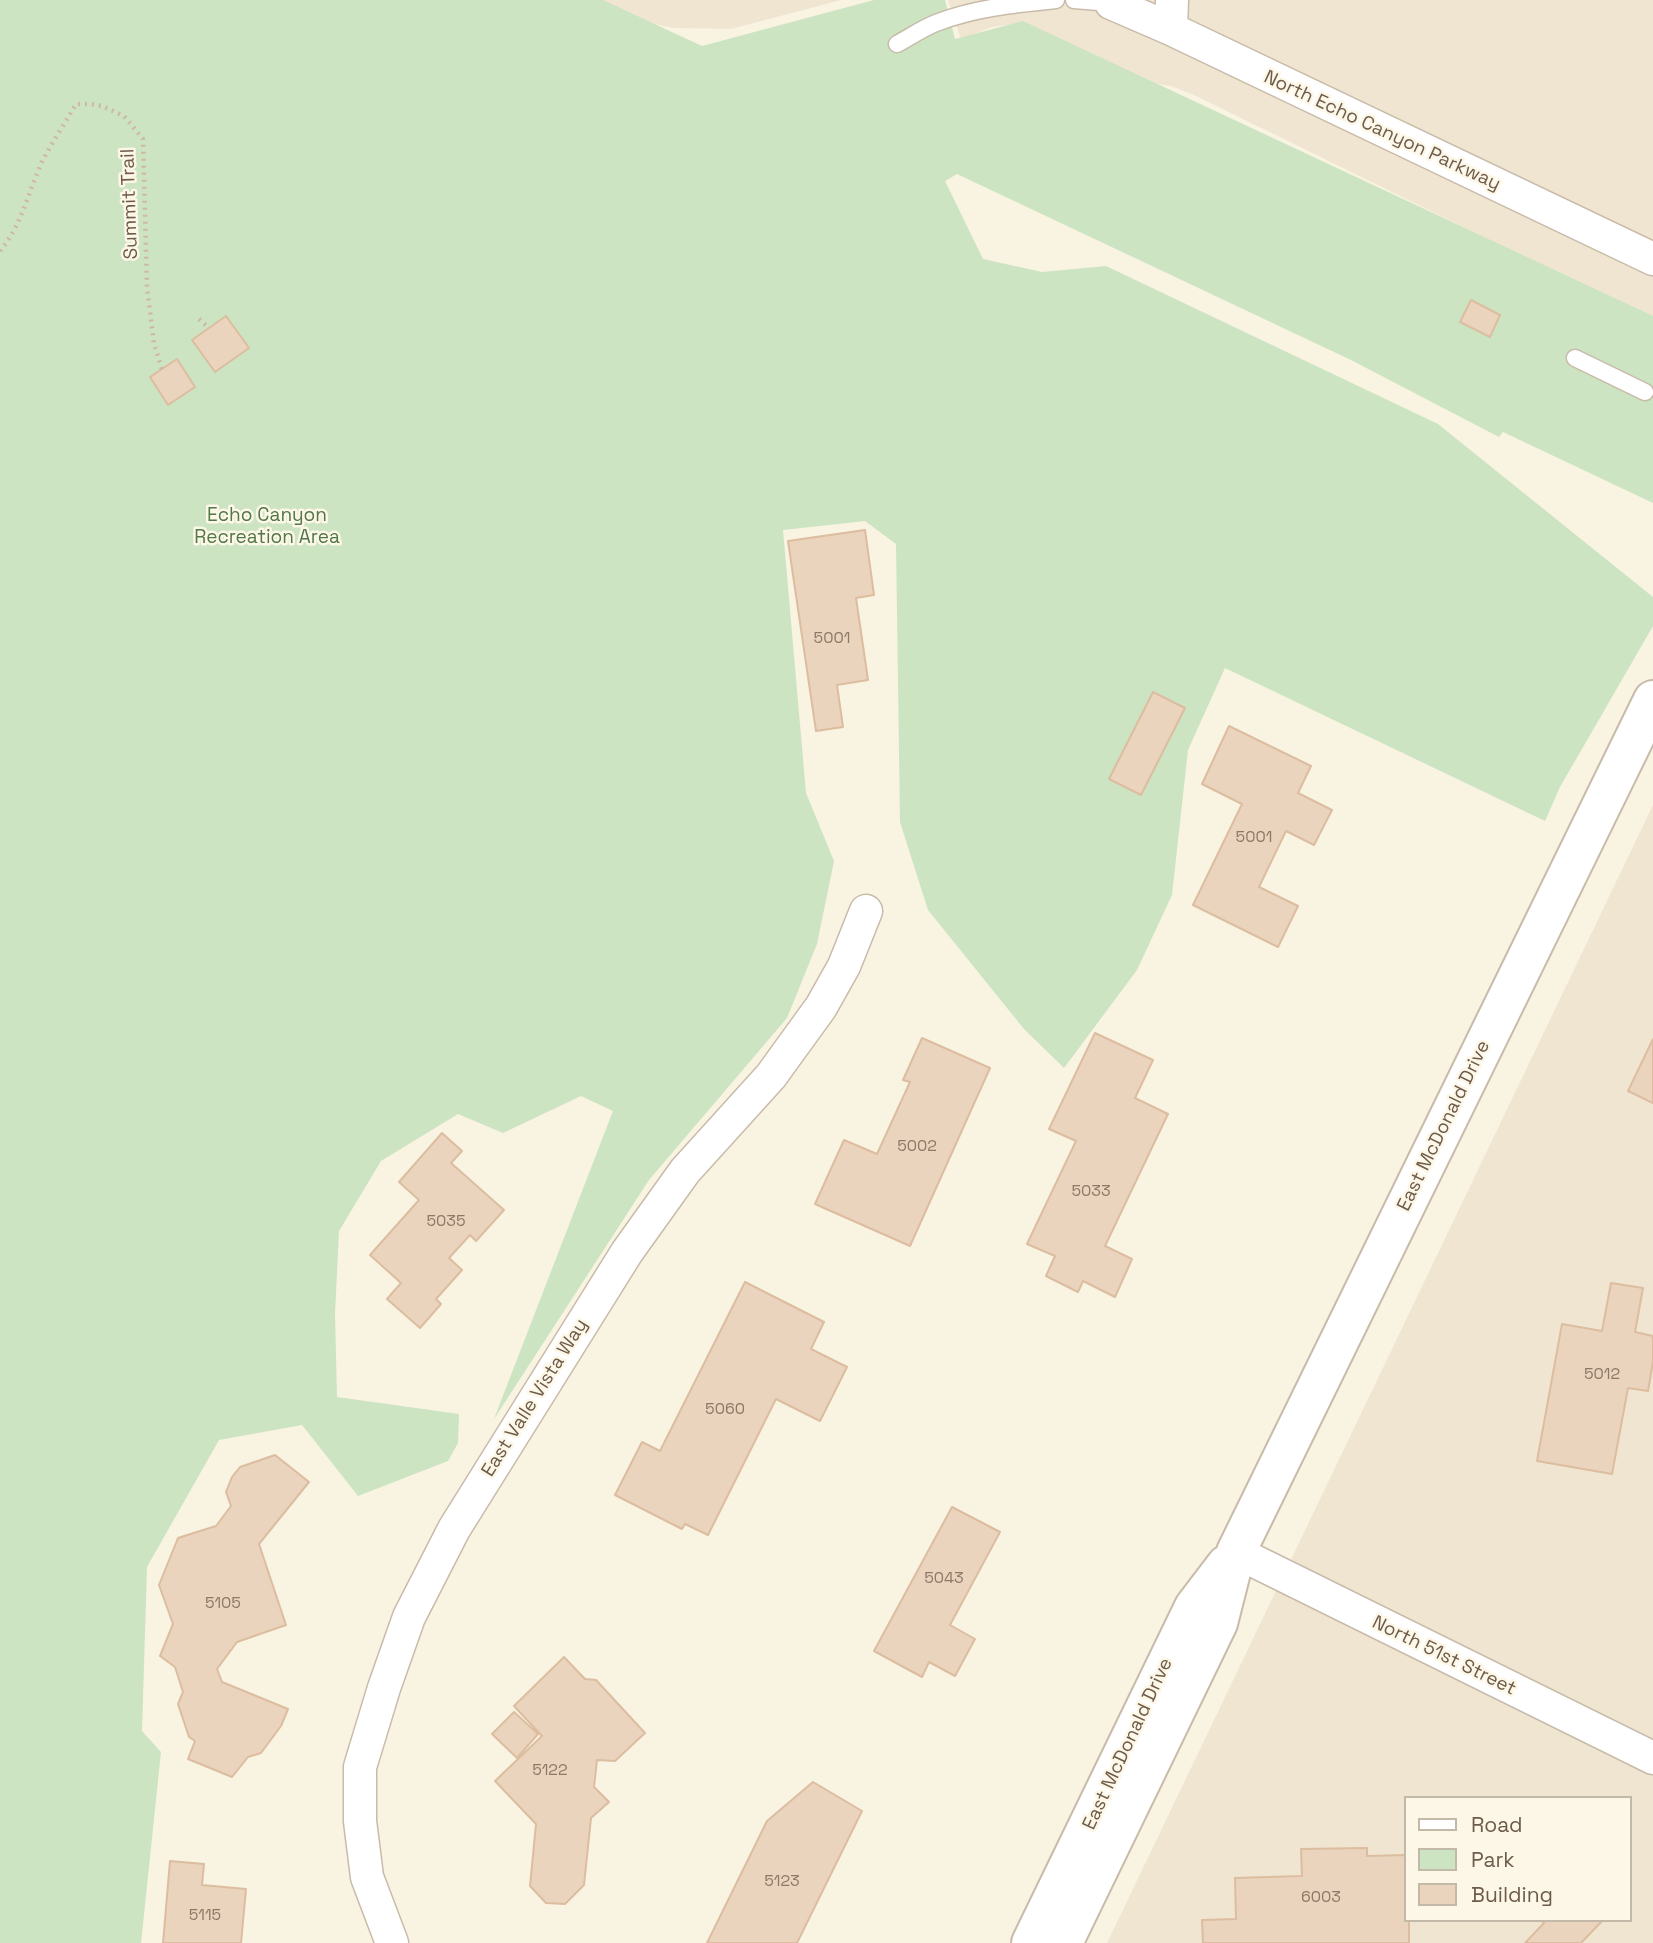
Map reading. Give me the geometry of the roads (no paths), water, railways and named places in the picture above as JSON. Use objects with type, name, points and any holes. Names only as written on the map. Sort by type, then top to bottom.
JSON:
[{"type":"street","name":"North Echo Canyon Parkway","points":[[1112,1],[1171,14],[1653,260]]},
{"type":"street","name":"East McDonald Drive","points":[[1031,1943],[1116,1802],[1217,1623],[1236,1552],[1653,700]]},
{"type":"street","name":"East Valle Vista Way","points":[[392,1943],[368,1877],[360,1821],[360,1766],[409,1617],[454,1529],[627,1252],[685,1171],[771,1076],[821,1007],[844,966],[866,911]]},
{"type":"street","name":"North 51st Street","points":[[1236,1552],[1653,1758]]},
{"type":"street","name":"East McDonald Drive","points":[[1063,1943],[1116,1802]]},
{"type":"lane","points":[[897,44],[933,24],[954,17],[1012,4],[1056,0]]},
{"type":"lane","points":[[1074,0],[1112,1]]},
{"type":"lane","points":[[1575,358],[1645,392]]},
{"type":"park label","name":"Echo Canyon Recreation Area","points":[[267,527]]}]
